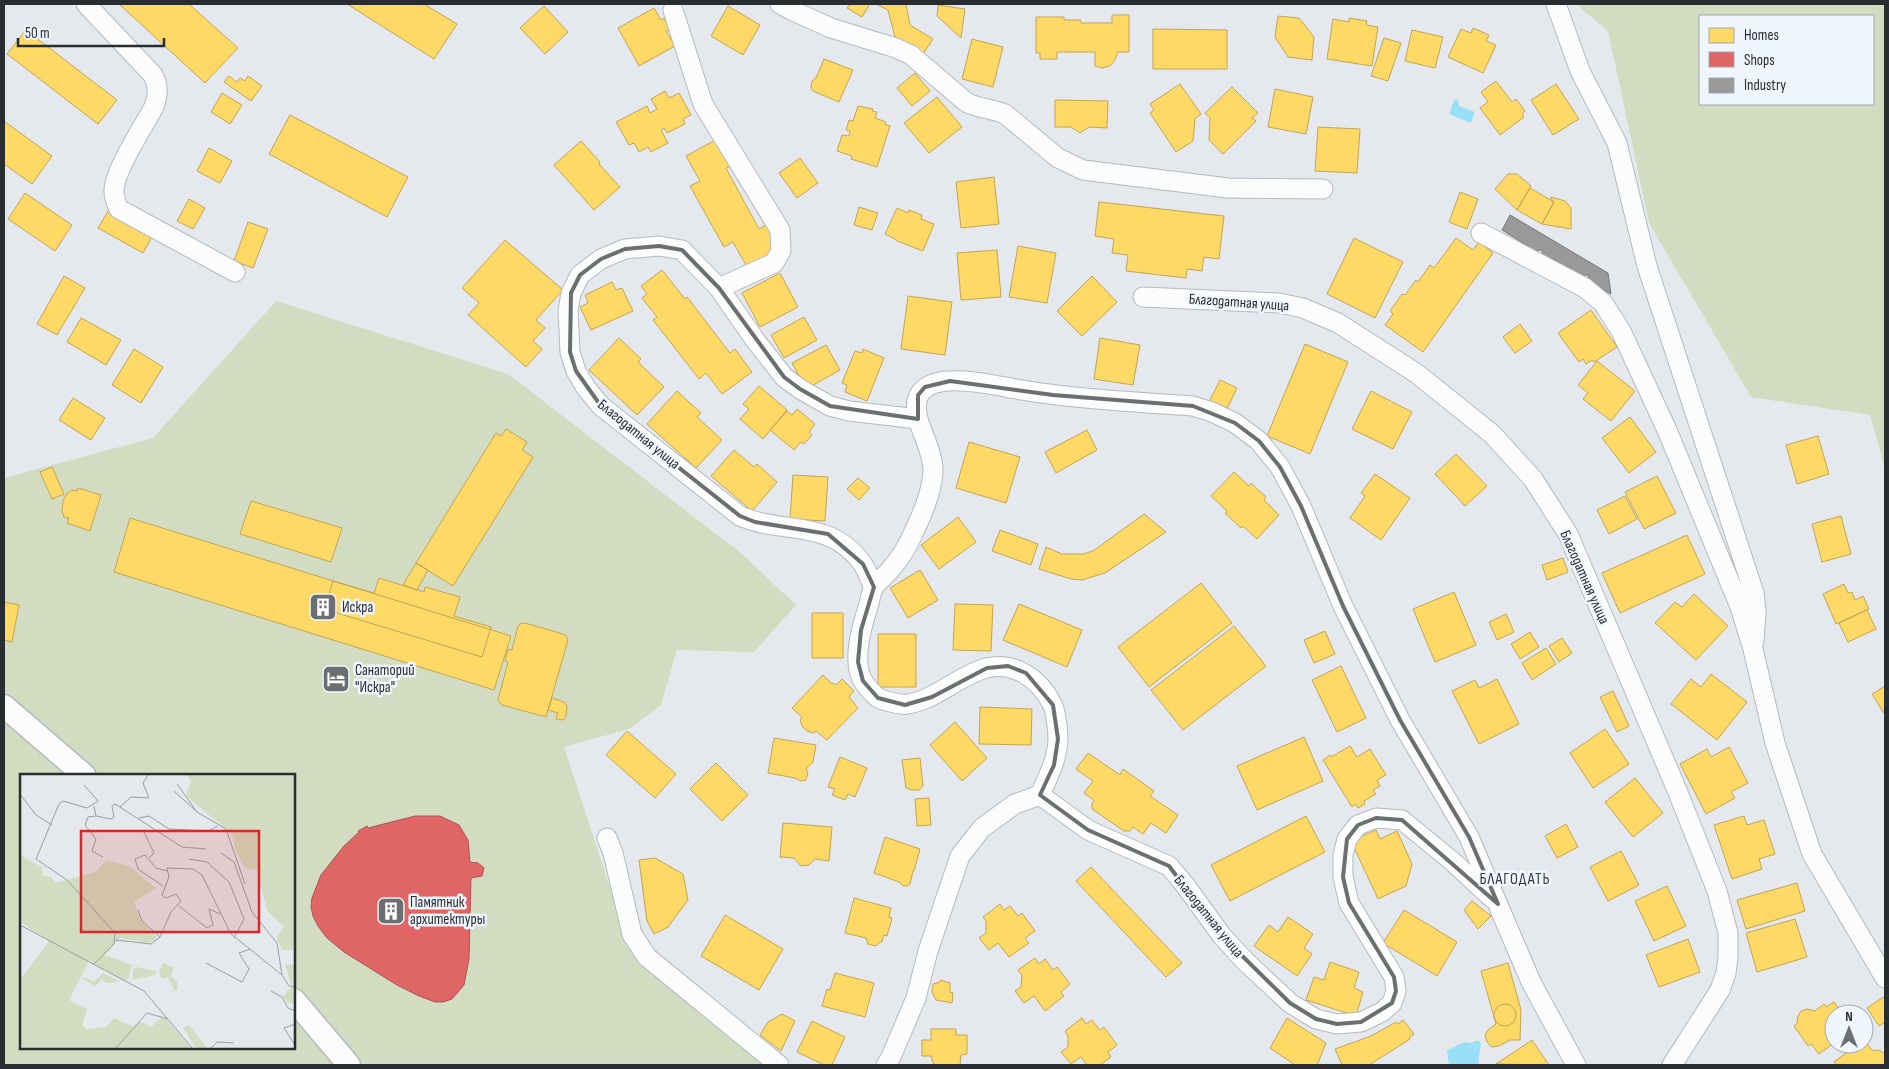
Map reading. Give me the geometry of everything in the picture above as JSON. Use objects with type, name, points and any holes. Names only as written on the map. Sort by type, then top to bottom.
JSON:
[{"type":"street","points":[[86,4],[153,74],[157,82],[157,98],[154,107],[117,175],[113,189],[119,209],[235,272]]},
{"type":"street","points":[[780,4],[831,28],[896,48],[911,55],[966,102],[974,107],[997,110],[1005,114],[1058,158],[1083,170],[1228,188],[1323,189]]},
{"type":"street","points":[[1556,4],[1580,71],[1618,143],[1647,266],[1754,593],[1756,611],[1753,649]]},
{"type":"street","points":[[673,10],[703,104],[780,230],[781,250],[774,263],[719,288]]},
{"type":"street","points":[[1482,233],[1585,288],[1603,303],[1621,331],[1667,430],[1740,607],[1753,649],[1775,743],[1812,854],[1885,978]]},
{"type":"street","name":"Благодатная улица","points":[[874,587],[863,564],[840,542],[828,534],[755,522],[740,516],[601,406],[576,372],[570,352],[568,310],[571,293],[580,275],[601,259],[625,249],[659,246],[682,250],[719,288],[755,340],[784,377],[800,389],[830,406],[849,411],[918,419]]},
{"type":"street","name":"Благодатная улица","points":[[1142,297],[1279,303],[1303,308],[1329,320],[1416,373],[1492,434],[1533,479],[1568,534],[1677,790],[1717,891],[1728,932],[1726,973],[1720,990],[1672,1065]]},
{"type":"street","name":"Благодатная улица","points":[[1498,904],[1452,861],[1402,820],[1376,818],[1358,825],[1347,839],[1343,855],[1343,877],[1349,903],[1394,977],[1396,991],[1392,1004],[1382,1012],[1360,1022],[1337,1024],[1316,1019],[1290,1004],[1246,962],[1222,936],[1185,884],[1169,866],[1088,830],[1040,795],[1054,765],[1058,739],[1053,705],[1040,687],[1026,673],[1008,666],[987,668],[959,679],[932,696],[905,705],[878,698],[863,681],[858,662],[861,630],[874,587],[892,569],[912,537],[931,487],[933,470],[931,457],[918,419],[916,407],[918,396],[925,387],[934,382],[950,381],[985,384],[1053,396],[1193,406],[1212,412],[1235,423],[1259,442],[1280,467],[1301,506],[1347,615],[1400,720],[1469,837],[1498,904],[1531,982],[1576,1065]]},
{"type":"street","points":[[4,706],[83,774]]},
{"type":"street","points":[[886,1065],[892,1057],[916,998],[928,951],[960,856],[982,828],[1015,804],[1040,795]]},
{"type":"street","points":[[607,838],[613,853],[632,934],[648,958],[779,1065]]},
{"type":"street","points":[[295,1001],[349,1065]]},
{"type":"highlighted area","points":[[659,246],[682,250],[719,288],[784,377],[800,389],[830,406],[918,419],[918,395],[925,387],[950,381],[1053,395],[1193,406],[1235,423],[1259,441],[1280,467],[1301,506],[1343,606],[1400,720],[1469,837],[1498,904],[1402,820],[1376,818],[1358,825],[1347,839],[1343,877],[1349,903],[1394,977],[1396,991],[1392,1003],[1361,1022],[1337,1024],[1316,1019],[1290,1003],[1222,936],[1169,866],[1088,830],[1040,795],[1054,765],[1058,739],[1053,705],[1026,673],[1008,666],[987,668],[932,697],[905,705],[878,698],[863,681],[858,662],[861,630],[874,587],[863,564],[828,534],[755,522],[740,516],[601,406],[576,371],[570,352],[571,293],[580,275],[601,259],[625,249]]},
{"type":"green space","points":[[1576,4],[1885,4],[1885,469],[1870,415],[1751,397],[1649,223],[1608,31]]},
{"type":"green space","name":"Санаторий \"Искра\"","points":[[276,301],[508,374],[742,554],[796,605],[754,652],[677,650],[661,705],[629,729],[564,747],[625,933],[766,1065],[4,1065],[4,478],[153,438]]},
{"type":"water","points":[[1454,100],[1458,100],[1459,106],[1475,112],[1471,123],[1449,114]]},
{"type":"water","points":[[1479,1041],[1481,1044],[1478,1063],[1481,1065],[1449,1065],[1447,1050],[1465,1042],[1472,1043]]},
{"type":"building: Homes","points":[[119,4],[189,4],[238,48],[205,83]]},
{"type":"building: Homes","points":[[347,4],[424,4],[457,24],[434,59]]},
{"type":"building: Homes","points":[[850,4],[870,4],[862,17],[847,8]]},
{"type":"building: Homes","points":[[876,4],[906,4],[910,25],[933,39],[923,54],[895,37],[888,10]]},
{"type":"building: Homes","points":[[938,5],[965,9],[961,38],[937,16]]},
{"type":"building: Homes","points":[[544,6],[568,32],[545,54],[520,28]]},
{"type":"building: Homes","points":[[728,6],[760,25],[743,55],[711,36]]},
{"type":"building: Homes","points":[[654,8],[661,20],[664,18],[670,30],[666,31],[675,46],[639,66],[618,28]]},
{"type":"building: Homes","points":[[1112,15],[1129,15],[1129,52],[1118,52],[1110,66],[1102,68],[1095,66],[1095,52],[1057,52],[1057,59],[1040,59],[1040,53],[1036,53],[1036,17],[1064,17],[1064,20],[1081,20],[1081,23],[1112,23]]},
{"type":"building: Homes","points":[[1278,16],[1299,18],[1314,37],[1312,60],[1288,57],[1275,37]]},
{"type":"building: Homes","points":[[1349,18],[1367,21],[1366,25],[1378,27],[1372,66],[1327,59],[1333,19],[1349,22]]},
{"type":"building: Homes","points":[[1473,28],[1489,35],[1486,41],[1496,45],[1483,73],[1448,57],[1461,29],[1471,33]]},
{"type":"building: Homes","points":[[1153,29],[1227,30],[1227,69],[1153,69]]},
{"type":"building: Homes","points":[[26,30],[117,100],[98,124],[7,54]]},
{"type":"building: Homes","points":[[1412,30],[1443,37],[1435,68],[1405,61]]},
{"type":"building: Homes","points":[[1384,38],[1401,43],[1388,81],[1371,76]]},
{"type":"building: Homes","points":[[972,39],[1003,47],[993,87],[962,79]]},
{"type":"building: Homes","points":[[824,59],[853,70],[839,102],[813,91],[811,88],[812,81],[816,78]]},
{"type":"building: Homes","points":[[915,73],[930,91],[912,106],[897,88]]},
{"type":"building: Homes","points":[[229,76],[237,82],[240,78],[245,81],[248,76],[262,86],[251,101],[224,82]]},
{"type":"building: Homes","points":[[1496,81],[1512,102],[1516,99],[1525,111],[1522,114],[1524,117],[1500,135],[1480,108],[1488,102],[1481,92]]},
{"type":"building: Homes","points":[[1180,84],[1201,114],[1195,119],[1193,141],[1176,152],[1150,113],[1154,110],[1150,104]]},
{"type":"building: Homes","points":[[1556,84],[1579,119],[1553,135],[1531,100]]},
{"type":"building: Homes","points":[[1232,87],[1258,113],[1252,118],[1256,121],[1223,154],[1209,140],[1210,118],[1205,113]]},
{"type":"building: Homes","points":[[1275,89],[1313,97],[1306,134],[1268,127]]},
{"type":"building: Homes","points":[[665,91],[669,98],[679,93],[691,115],[683,119],[685,124],[667,133],[664,128],[661,130],[668,143],[651,152],[648,147],[639,152],[634,143],[629,145],[616,122],[647,106],[650,113],[657,109],[651,99]]},
{"type":"building: Homes","points":[[222,93],[242,105],[230,124],[211,112]]},
{"type":"building: Homes","points":[[937,97],[962,127],[929,153],[904,123]]},
{"type":"building: Homes","points":[[1055,100],[1108,101],[1107,128],[1089,127],[1080,133],[1071,127],[1055,127]]},
{"type":"building: Homes","points":[[858,106],[873,109],[872,111],[877,112],[875,118],[886,122],[885,124],[890,126],[877,167],[851,159],[852,156],[837,151],[842,135],[849,136],[850,131],[846,130],[849,120],[853,121]]},
{"type":"building: Homes","points":[[290,115],[408,177],[387,217],[269,154]]},
{"type":"building: Homes","points":[[4,121],[52,156],[32,184],[4,164]]},
{"type":"building: Homes","points":[[1318,127],[1360,129],[1357,173],[1315,171]]},
{"type":"building: Homes","points":[[719,138],[733,165],[726,168],[759,229],[766,225],[779,250],[747,267],[733,242],[724,247],[690,186],[700,181],[686,156]]},
{"type":"building: Homes","points":[[581,141],[620,187],[594,210],[554,165]]},
{"type":"building: Homes","points":[[209,148],[232,161],[220,183],[197,171]]},
{"type":"building: Homes","points":[[800,158],[818,183],[797,198],[779,173]]},
{"type":"building: Homes","points":[[1508,174],[1517,174],[1531,186],[1517,210],[1495,189]]},
{"type":"building: Homes","points":[[994,177],[999,224],[961,228],[956,182]]},
{"type":"building: Homes","points":[[1530,188],[1554,202],[1542,224],[1517,210]]},
{"type":"building: Homes","points":[[1460,192],[1478,199],[1467,229],[1449,222]]},
{"type":"building: Homes","points":[[25,193],[72,225],[55,251],[8,219]]},
{"type":"building: Homes","points":[[1551,197],[1565,201],[1571,208],[1571,229],[1542,224],[1554,202],[1551,200]]},
{"type":"building: Homes","points":[[189,199],[205,208],[193,229],[177,221]]},
{"type":"building: Homes","points":[[1099,202],[1224,216],[1219,259],[1204,257],[1202,271],[1187,269],[1186,278],[1126,271],[1128,255],[1112,253],[1114,239],[1095,236]]},
{"type":"building: Homes","points":[[859,207],[878,213],[872,230],[854,225]]},
{"type":"building: Homes","points":[[110,208],[154,233],[143,253],[98,228]]},
{"type":"building: Homes","points":[[897,208],[908,213],[909,210],[922,215],[921,219],[934,224],[923,251],[885,234]]},
{"type":"building: Homes","points":[[248,222],[268,229],[253,268],[234,261]]},
{"type":"building: Homes","points":[[1354,238],[1403,262],[1375,318],[1327,294]]},
{"type":"building: Homes","points":[[1456,238],[1473,250],[1479,242],[1493,253],[1423,352],[1385,325],[1393,314],[1390,311],[1402,294],[1405,295],[1416,280],[1418,282],[1430,265],[1434,268]]},
{"type":"building: Homes","points":[[505,240],[563,290],[536,320],[545,328],[533,341],[542,349],[526,367],[468,315],[479,303],[462,288]]},
{"type":"building: Homes","points":[[1018,246],[1056,253],[1047,303],[1009,297]]},
{"type":"building: Homes","points":[[997,250],[1001,297],[961,300],[957,253]]},
{"type":"building: Homes","points":[[662,270],[685,299],[687,297],[730,353],[735,349],[752,372],[722,394],[706,373],[699,379],[653,320],[657,317],[642,298],[647,294],[641,286]]},
{"type":"building: Homes","points":[[780,273],[798,307],[760,327],[742,293]]},
{"type":"building: Homes","points":[[64,276],[85,288],[57,335],[37,324]]},
{"type":"building: Homes","points":[[1092,276],[1117,302],[1082,336],[1057,311]]},
{"type":"building: Homes","points":[[612,282],[616,290],[622,288],[633,311],[591,330],[580,307],[588,303],[585,295]]},
{"type":"building: Homes","points":[[908,296],[952,302],[945,355],[901,349]]},
{"type":"building: Homes","points":[[1591,310],[1617,347],[1594,362],[1593,360],[1586,364],[1583,359],[1579,362],[1558,333]]},
{"type":"building: Homes","points":[[804,317],[817,340],[784,358],[771,335]]},
{"type":"building: Homes","points":[[81,318],[121,340],[106,365],[67,342]]},
{"type":"building: Homes","points":[[1520,324],[1532,341],[1515,353],[1503,337]]},
{"type":"building: Homes","points":[[619,338],[641,359],[638,362],[664,387],[637,415],[589,370]]},
{"type":"building: Homes","points":[[1100,338],[1140,345],[1133,385],[1094,379]]},
{"type":"building: Homes","points":[[1305,344],[1348,362],[1310,454],[1267,436]]},
{"type":"building: Homes","points":[[826,345],[840,370],[806,389],[792,363]]},
{"type":"building: Homes","points":[[134,349],[163,367],[141,403],[112,385]]},
{"type":"building: Homes","points":[[863,349],[884,358],[867,401],[845,392],[847,385],[842,383],[855,351],[862,353]]},
{"type":"building: Homes","points":[[1597,361],[1635,391],[1611,421],[1583,399],[1588,393],[1578,385]]},
{"type":"building: Homes","points":[[1220,380],[1237,388],[1226,411],[1209,402]]},
{"type":"building: Homes","points":[[759,386],[787,410],[763,439],[740,419],[749,409],[743,404]]},
{"type":"building: Homes","points":[[677,391],[701,413],[697,417],[722,440],[696,468],[647,424]]},
{"type":"building: Homes","points":[[1371,391],[1412,412],[1393,449],[1352,429]]},
{"type":"building: Homes","points":[[73,398],[105,418],[91,440],[59,420]]},
{"type":"building: Homes","points":[[797,409],[815,424],[809,432],[812,435],[804,444],[801,442],[794,450],[770,430],[787,411],[792,415]]},
{"type":"building: Homes","points":[[1630,417],[1656,452],[1629,473],[1602,438]]},
{"type":"building: Homes","points":[[506,429],[527,442],[522,450],[533,457],[453,586],[416,563],[496,433],[501,436]]},
{"type":"building: Homes","points":[[1087,430],[1097,450],[1056,473],[1045,452]]},
{"type":"building: Homes","points":[[1818,436],[1829,474],[1797,484],[1786,445]]},
{"type":"building: Homes","points":[[969,442],[1020,457],[1006,503],[956,488]]},
{"type":"building: Homes","points":[[734,450],[754,467],[757,464],[777,482],[752,511],[711,476]]},
{"type":"building: Homes","points":[[1456,454],[1487,486],[1465,506],[1435,474]]},
{"type":"building: Homes","points":[[52,467],[64,494],[52,499],[40,472]]},
{"type":"building: Homes","points":[[1234,472],[1249,486],[1251,483],[1266,497],[1264,500],[1279,515],[1257,539],[1243,526],[1241,528],[1211,496]]},
{"type":"building: Homes","points":[[1375,474],[1410,498],[1381,540],[1350,518],[1365,496],[1361,493]]},
{"type":"building: Homes","points":[[793,475],[828,477],[825,521],[790,519]]},
{"type":"building: Homes","points":[[1657,476],[1676,513],[1644,529],[1625,492]]},
{"type":"building: Homes","points":[[858,478],[870,488],[859,500],[847,489]]},
{"type":"building: Homes","points":[[78,488],[101,495],[90,531],[67,523],[69,518],[64,517],[62,511],[63,501],[67,493],[72,490],[77,491]]},
{"type":"building: Homes","points":[[1625,496],[1637,519],[1609,534],[1597,510]]},
{"type":"building: Homes","points":[[251,501],[342,528],[331,562],[240,534]]},
{"type":"building: Homes","points":[[1144,514],[1166,532],[1105,573],[1082,580],[1071,579],[1039,569],[1046,547],[1062,554],[1083,554],[1093,551]]},
{"type":"building: Homes","points":[[1841,516],[1851,554],[1822,562],[1812,524]]},
{"type":"building: Homes","points":[[958,517],[976,542],[939,569],[921,545]]},
{"type":"building: Homes","name":"Искра","points":[[130,518],[511,636],[494,690],[114,572]]},
{"type":"building: Homes","points":[[1000,530],[1038,544],[1031,565],[992,551]]},
{"type":"building: Homes","points":[[1687,535],[1705,574],[1620,613],[1602,573]]},
{"type":"building: Homes","points":[[1563,558],[1568,572],[1547,580],[1542,565]]},
{"type":"building: Homes","points":[[416,563],[428,570],[417,590],[403,585]]},
{"type":"building: Homes","points":[[920,570],[938,600],[908,618],[890,588]]},
{"type":"building: Homes","points":[[379,578],[424,592],[425,587],[460,597],[454,616],[491,627],[482,657],[324,609],[333,581],[374,593]]},
{"type":"building: Homes","points":[[1201,583],[1232,623],[1149,687],[1118,647]]},
{"type":"building: Homes","points":[[1844,584],[1848,593],[1852,592],[1855,600],[1863,596],[1869,609],[1836,624],[1823,594]]},
{"type":"building: Homes","points":[[1454,592],[1476,645],[1435,662],[1413,609]]},
{"type":"building: Homes","points":[[1694,594],[1728,626],[1696,660],[1655,623],[1675,602],[1682,607]]},
{"type":"building: Homes","points":[[4,602],[19,605],[12,642],[4,640]]},
{"type":"building: Homes","points":[[955,604],[993,605],[991,651],[953,650]]},
{"type":"building: Homes","points":[[1019,604],[1082,630],[1067,667],[1003,640]]},
{"type":"building: Homes","points":[[1867,610],[1876,629],[1848,642],[1839,623]]},
{"type":"building: Homes","points":[[812,613],[843,613],[843,658],[812,658]]},
{"type":"building: Homes","points":[[1506,614],[1514,632],[1497,640],[1489,622]]},
{"type":"building: Homes","points":[[525,623],[563,634],[568,640],[546,717],[502,705],[498,700],[508,662],[505,661],[508,649],[512,650],[518,626]]},
{"type":"building: Homes","points":[[1234,626],[1266,666],[1183,730],[1151,690]]},
{"type":"building: Homes","points":[[1325,631],[1335,654],[1314,663],[1304,640]]},
{"type":"building: Homes","points":[[1530,632],[1539,647],[1520,659],[1511,644]]},
{"type":"building: Homes","points":[[878,634],[916,634],[916,687],[878,687]]},
{"type":"building: Homes","points":[[1562,638],[1572,653],[1559,662],[1549,646]]},
{"type":"building: Homes","points":[[1546,648],[1556,664],[1532,680],[1522,663]]},
{"type":"building: Homes","points":[[1341,666],[1366,718],[1337,732],[1312,680]]},
{"type":"building: Homes","points":[[1711,674],[1747,702],[1717,740],[1671,704],[1691,679],[1701,687]]},
{"type":"building: Homes","points":[[823,675],[832,684],[836,685],[842,679],[854,691],[849,697],[858,708],[827,740],[816,731],[814,733],[807,731],[802,726],[800,720],[802,717],[792,708]]},
{"type":"building: Homes","points":[[1497,679],[1519,724],[1479,744],[1452,691],[1475,680],[1479,688]]},
{"type":"building: Homes","points":[[1885,686],[1885,715],[1872,694]]},
{"type":"building: Homes","points":[[1613,691],[1629,726],[1617,732],[1600,697]]},
{"type":"building: Homes","points":[[552,698],[564,702],[567,706],[566,716],[563,720],[556,719],[558,713],[548,710]]},
{"type":"building: Homes","points":[[980,707],[1032,709],[1031,745],[979,744]]},
{"type":"building: Homes","points":[[955,722],[987,758],[962,781],[930,745]]},
{"type":"building: Homes","points":[[1605,729],[1629,764],[1593,788],[1570,753]]},
{"type":"building: Homes","points":[[627,731],[676,774],[655,798],[606,755]]},
{"type":"building: Homes","points":[[1304,737],[1323,781],[1257,810],[1237,766]]},
{"type":"building: Homes","points":[[774,738],[816,745],[813,762],[806,769],[808,773],[806,780],[800,781],[795,778],[768,773]]},
{"type":"building: Homes","points":[[1350,746],[1357,757],[1370,749],[1386,775],[1377,780],[1380,786],[1373,790],[1376,794],[1364,801],[1365,804],[1358,808],[1356,804],[1352,807],[1323,760]]},
{"type":"building: Homes","points":[[1729,747],[1748,783],[1731,792],[1735,798],[1706,814],[1680,764],[1707,749],[1711,757]]},
{"type":"building: Homes","points":[[1088,753],[1120,775],[1123,769],[1154,791],[1150,796],[1178,815],[1166,833],[1151,823],[1143,834],[1133,827],[1130,831],[1124,831],[1092,809],[1094,800],[1084,793],[1093,781],[1076,769]]},
{"type":"building: Homes","points":[[840,757],[867,768],[855,797],[848,794],[845,800],[832,795],[835,789],[828,787]]},
{"type":"building: Homes","points":[[920,758],[923,786],[919,790],[911,790],[906,788],[902,760]]},
{"type":"building: Homes","points":[[716,763],[748,795],[722,821],[690,789]]},
{"type":"building: Homes","points":[[1635,778],[1663,813],[1633,837],[1605,802]]},
{"type":"building: Homes","points":[[929,798],[931,825],[917,826],[915,799]]},
{"type":"building: Homes","points":[[1306,816],[1325,852],[1230,901],[1211,865]]},
{"type":"building: Homes","points":[[1744,816],[1747,825],[1764,820],[1775,854],[1759,859],[1762,869],[1732,879],[1714,825]]},
{"type":"building: Homes","points":[[783,823],[832,827],[829,861],[815,859],[809,865],[801,866],[794,858],[780,857]]},
{"type":"building: Homes","points":[[1566,824],[1578,847],[1557,858],[1545,836]]},
{"type":"building: Homes","points":[[1376,830],[1380,839],[1397,831],[1412,864],[1406,886],[1378,899],[1351,841]]},
{"type":"building: Homes","points":[[885,837],[920,849],[910,884],[907,886],[874,873]]},
{"type":"building: Homes","points":[[1621,851],[1639,885],[1608,901],[1590,867]]},
{"type":"building: Homes","points":[[655,858],[683,874],[688,900],[668,927],[654,934],[647,921],[639,860]]},
{"type":"building: Homes","points":[[1091,867],[1182,963],[1166,977],[1076,881]]},
{"type":"building: Homes","points":[[1797,883],[1805,911],[1746,929],[1737,900]]},
{"type":"building: Homes","points":[[1667,886],[1686,926],[1654,941],[1635,901]]},
{"type":"building: Homes","points":[[854,898],[891,908],[889,917],[892,918],[887,936],[884,935],[882,942],[876,946],[868,944],[866,938],[845,933]]},
{"type":"building: Homes","points":[[1472,901],[1491,916],[1478,929],[1464,910]]},
{"type":"building: Homes","points":[[1000,904],[1004,910],[1010,906],[1018,916],[1022,913],[1035,931],[1025,938],[1029,943],[1009,957],[998,943],[989,950],[979,938],[986,933],[986,921],[983,917]]},
{"type":"building: Homes","points":[[1404,910],[1457,942],[1437,976],[1383,943]]},
{"type":"building: Homes","points":[[725,915],[783,949],[759,990],[701,956]]},
{"type":"building: Homes","points":[[1288,917],[1313,934],[1304,948],[1312,954],[1297,976],[1254,946],[1269,925],[1278,932]]},
{"type":"building: Homes","points":[[1795,919],[1807,957],[1757,972],[1746,933]]},
{"type":"building: Homes","points":[[1688,939],[1700,972],[1659,987],[1646,955]]},
{"type":"building: Homes","points":[[1035,958],[1039,964],[1045,959],[1053,970],[1057,967],[1070,984],[1061,992],[1064,996],[1045,1011],[1034,996],[1024,1003],[1015,991],[1021,987],[1022,975],[1018,970]]},
{"type":"building: Homes","points":[[1330,962],[1359,972],[1354,988],[1363,992],[1356,1016],[1306,1000],[1314,977],[1324,980]]},
{"type":"building: Homes","points":[[1508,963],[1521,1010],[1520,1040],[1510,1040],[1499,1046],[1492,1047],[1487,1042],[1485,1035],[1496,1024],[1481,971]]},
{"type":"building: Homes","points":[[835,973],[874,983],[865,1017],[822,1006],[827,989],[830,990]]},
{"type":"building: Homes","points":[[941,980],[950,983],[950,992],[953,993],[952,1003],[936,1000],[932,992],[933,984]]},
{"type":"building: Homes","points":[[1885,996],[1885,1022],[1879,1026],[1874,1018],[1873,1004]]},
{"type":"building: Homes","points":[[1505,1004],[1513,1007],[1516,1015],[1513,1023],[1505,1026],[1497,1023],[1494,1015],[1497,1007]]},
{"type":"building: Homes","points":[[1824,1004],[1824,1050],[1819,1054],[1811,1044],[1808,1046],[1794,1026],[1801,1011],[1807,1009],[1815,1011]]},
{"type":"building: Homes","points":[[782,1014],[795,1021],[781,1051],[760,1035],[768,1022]]},
{"type":"building: Homes","points":[[1082,1018],[1086,1024],[1092,1020],[1100,1030],[1104,1027],[1117,1045],[1108,1052],[1111,1057],[1100,1065],[1087,1065],[1081,1057],[1071,1064],[1061,1052],[1068,1047],[1068,1036],[1065,1031]]},
{"type":"building: Homes","points":[[1287,1018],[1326,1043],[1317,1065],[1295,1065],[1270,1048]]},
{"type":"building: Homes","points":[[1403,1020],[1414,1034],[1410,1039],[1369,1065],[1342,1065],[1335,1049],[1371,1036]]},
{"type":"building: Homes","points":[[812,1021],[845,1037],[832,1065],[824,1065],[797,1052]]},
{"type":"building: Homes","points":[[931,1029],[956,1029],[956,1035],[967,1035],[967,1054],[961,1055],[960,1065],[936,1065],[933,1063],[931,1056],[922,1056],[922,1040],[931,1040]]},
{"type":"building: Homes","points":[[1532,1040],[1549,1065],[1496,1064]]},
{"type":"building: Homes","points":[[1879,1050],[1885,1054],[1885,1065],[1836,1065],[1834,1062],[1845,1054],[1874,1054],[1874,1051]]},
{"type":"building: Shops","name":"Памятник архитектуры","points":[[415,816],[440,816],[459,825],[468,840],[470,862],[478,863],[484,868],[482,876],[471,878],[469,959],[464,985],[452,999],[443,1002],[435,1002],[397,985],[344,952],[327,938],[318,926],[311,907],[312,898],[321,875],[358,831],[367,826],[368,828]]},
{"type":"building: Industry","points":[[1510,215],[1608,273],[1611,294],[1589,282],[1588,275],[1570,276],[1570,267],[1556,268],[1555,259],[1543,260],[1542,250],[1531,251],[1531,248],[1502,230]]},
{"type":"place","name":"Искра","points":[[323,607]]},
{"type":"place","name":"Санаторий \"Искра\"","points":[[336,679]]},
{"type":"place","name":"Памятник архитектуры","points":[[391,911]]},
{"type":"district","name":"БЛАГОДАТЬ","points":[[1515,878]]}]
